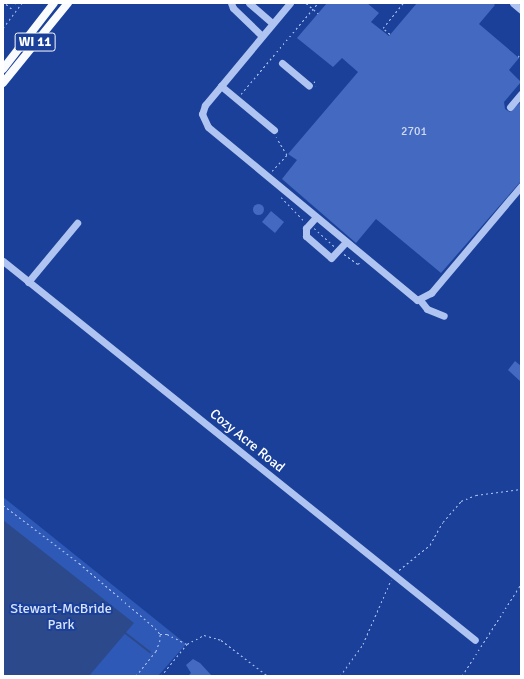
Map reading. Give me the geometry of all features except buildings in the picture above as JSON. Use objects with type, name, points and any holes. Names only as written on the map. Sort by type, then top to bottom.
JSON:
[{"type":"main road","name":"WI 11","points":[[3,69],[54,3]]},
{"type":"main road","name":"WI 11","points":[[3,83],[67,4]]},
{"type":"street","points":[[231,3],[233,8],[262,36]]},
{"type":"street","points":[[249,3],[272,23]]},
{"type":"street","points":[[290,3],[205,105],[202,114],[203,121],[222,140],[316,216],[409,295],[420,300],[426,309],[444,316]]},
{"type":"street","points":[[513,3],[521,10]]},
{"type":"street","points":[[282,63],[310,86]]},
{"type":"street","points":[[221,86],[274,132]]},
{"type":"street","points":[[510,107],[521,94]]},
{"type":"street","points":[[420,300],[431,293],[521,186]]},
{"type":"street","points":[[316,216],[309,225],[306,236],[331,258],[346,242]]},
{"type":"street","points":[[28,282],[78,223]]},
{"type":"street","name":"Cozy Acre Road","points":[[3,261],[475,640]]},
{"type":"path","points":[[3,28],[22,3]]},
{"type":"path","points":[[306,3],[318,14]]},
{"type":"path","points":[[237,99],[318,3]]},
{"type":"path","points":[[390,34],[383,28],[403,3]]},
{"type":"path","points":[[6,4],[12,8]]},
{"type":"path","points":[[518,57],[521,53]]},
{"type":"path","points":[[267,177],[287,155],[274,132]]},
{"type":"path","points":[[286,192],[281,197],[309,225],[358,264],[364,257]]},
{"type":"path","points":[[340,676],[363,644],[393,574],[430,545],[443,522],[461,501],[476,495],[521,489]]},
{"type":"path","points":[[3,505],[79,563],[160,634],[167,634],[187,644]]},
{"type":"path","points":[[462,676],[521,584]]},
{"type":"path","points":[[136,676],[156,651],[160,634]]},
{"type":"path","points":[[161,676],[187,644],[196,637],[212,636],[229,645],[268,676]]},
{"type":"green space","name":"Stewart-McBride Park","points":[[3,497],[186,644],[158,676],[3,676]]},
{"type":"shaded area","name":"Stewart-McBride Park","points":[[3,520],[134,623],[89,676],[3,676]]},
{"type":"waterway","points":[[124,632],[150,652]]}]
